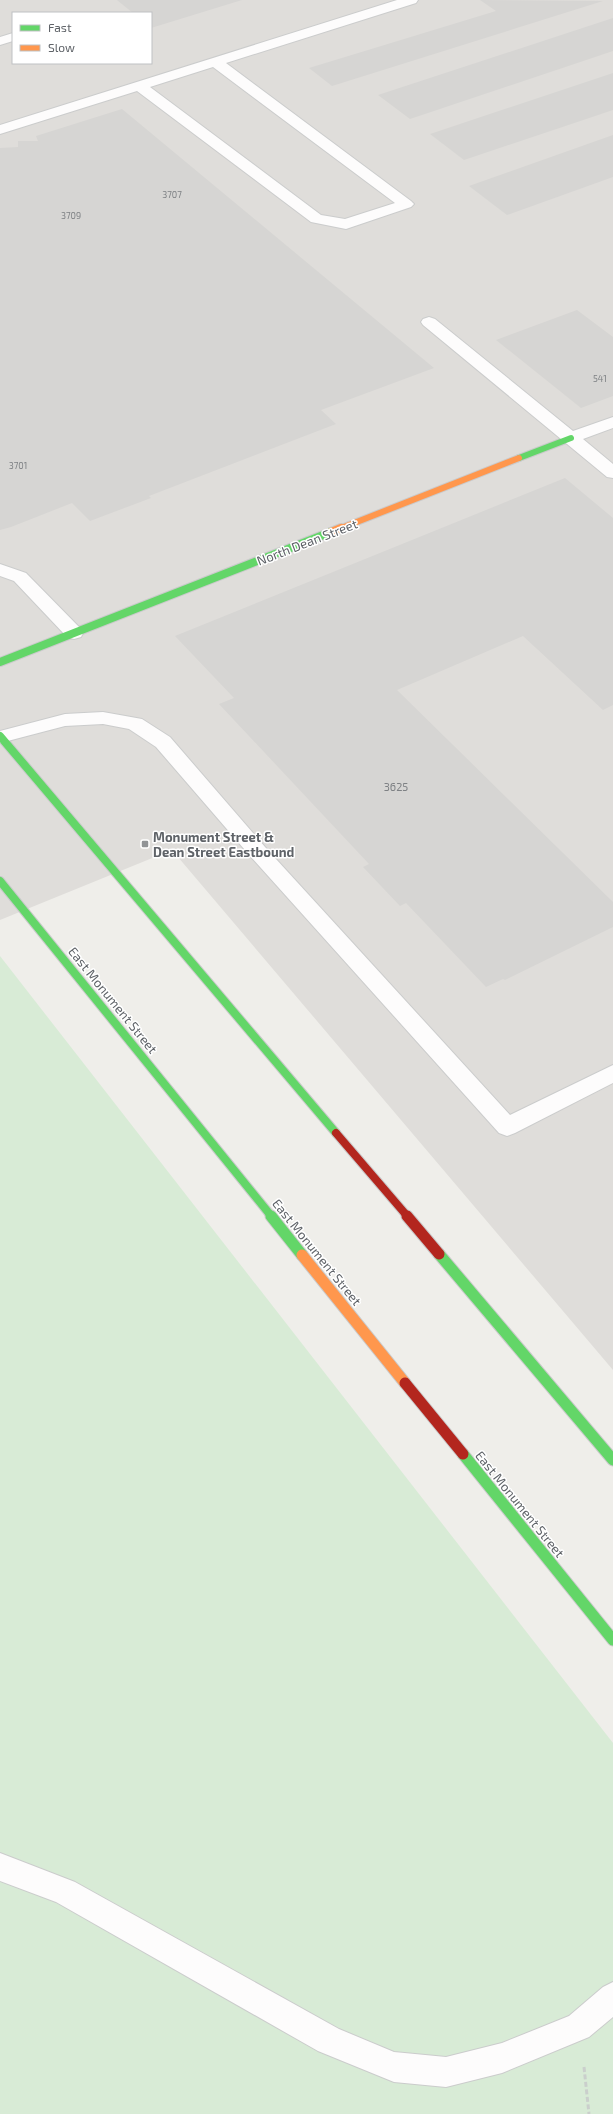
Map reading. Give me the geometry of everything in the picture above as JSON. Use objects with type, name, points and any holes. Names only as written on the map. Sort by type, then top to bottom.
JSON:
[{"type":"main road","name":"North Dean Street","points":[[0,662],[571,438]]},
{"type":"main road","points":[[1,736],[613,1460]]},
{"type":"main road","name":"East Monument Street","points":[[0,881],[613,1640]]},
{"type":"lane","points":[[0,130],[411,0]]},
{"type":"lane","points":[[0,41],[12,37]]},
{"type":"lane","points":[[140,86],[316,219],[346,224],[406,204],[215,62]]},
{"type":"lane","points":[[429,322],[613,473]]},
{"type":"lane","name":"North Dean Street","points":[[571,438],[613,422]]},
{"type":"lane","points":[[0,570],[20,577],[74,634]]},
{"type":"lane","points":[[1,736],[65,720],[103,718],[135,724],[163,742],[258,852],[507,1127],[613,1073]]},
{"type":"lane","points":[[0,1868],[65,1892],[329,2040],[394,2067],[446,2072],[502,2058],[579,2027],[613,1997]]},
{"type":"path","points":[[579,2027],[589,2114]]},
{"type":"shaded area","points":[[0,0],[613,0],[613,1370],[172,850],[0,920]]},
{"type":"green space","points":[[0,956],[613,1743],[613,2114],[0,2114]]},
{"type":"building","points":[[117,0],[242,0],[152,28],[152,12],[132,12]]},
{"type":"building","points":[[480,0],[603,1],[332,86],[309,68],[496,11]]},
{"type":"building","points":[[613,18],[613,51],[410,119],[378,95]]},
{"type":"building","points":[[613,73],[613,110],[464,160],[430,134]]},
{"type":"building","points":[[122,109],[434,368],[321,410],[336,424],[149,496],[151,498],[90,521],[72,503],[0,530],[0,148],[18,147],[18,141],[38,141],[36,136]]},
{"type":"building","points":[[613,135],[613,177],[507,215],[469,186]]},
{"type":"building","points":[[577,310],[613,337],[613,396],[581,408],[496,340]]},
{"type":"building","points":[[565,478],[613,518],[613,705],[603,710],[523,636],[397,690],[613,902],[613,927],[505,980],[503,979],[486,987],[406,903],[400,906],[363,867],[369,864],[219,704],[234,698],[175,636]]},
{"type":"traffic: fast","points":[[519,458],[571,438]]},
{"type":"traffic: fast","points":[[0,662],[331,532]]},
{"type":"traffic: fast","points":[[0,736],[336,1133]]},
{"type":"traffic: fast","points":[[0,881],[302,1255]]},
{"type":"traffic: fast","points":[[439,1254],[613,1460]]},
{"type":"traffic: fast","points":[[463,1454],[613,1640]]},
{"type":"traffic: slow","points":[[331,532],[519,458]]},
{"type":"traffic: slow","points":[[302,1255],[405,1383]]},
{"type":"traffic: jam","points":[[336,1133],[439,1254]]},
{"type":"traffic: jam","points":[[405,1383],[463,1454]]},
{"type":"place","name":"Monument Street & Dean Street Eastbound","points":[[145,844]]}]
